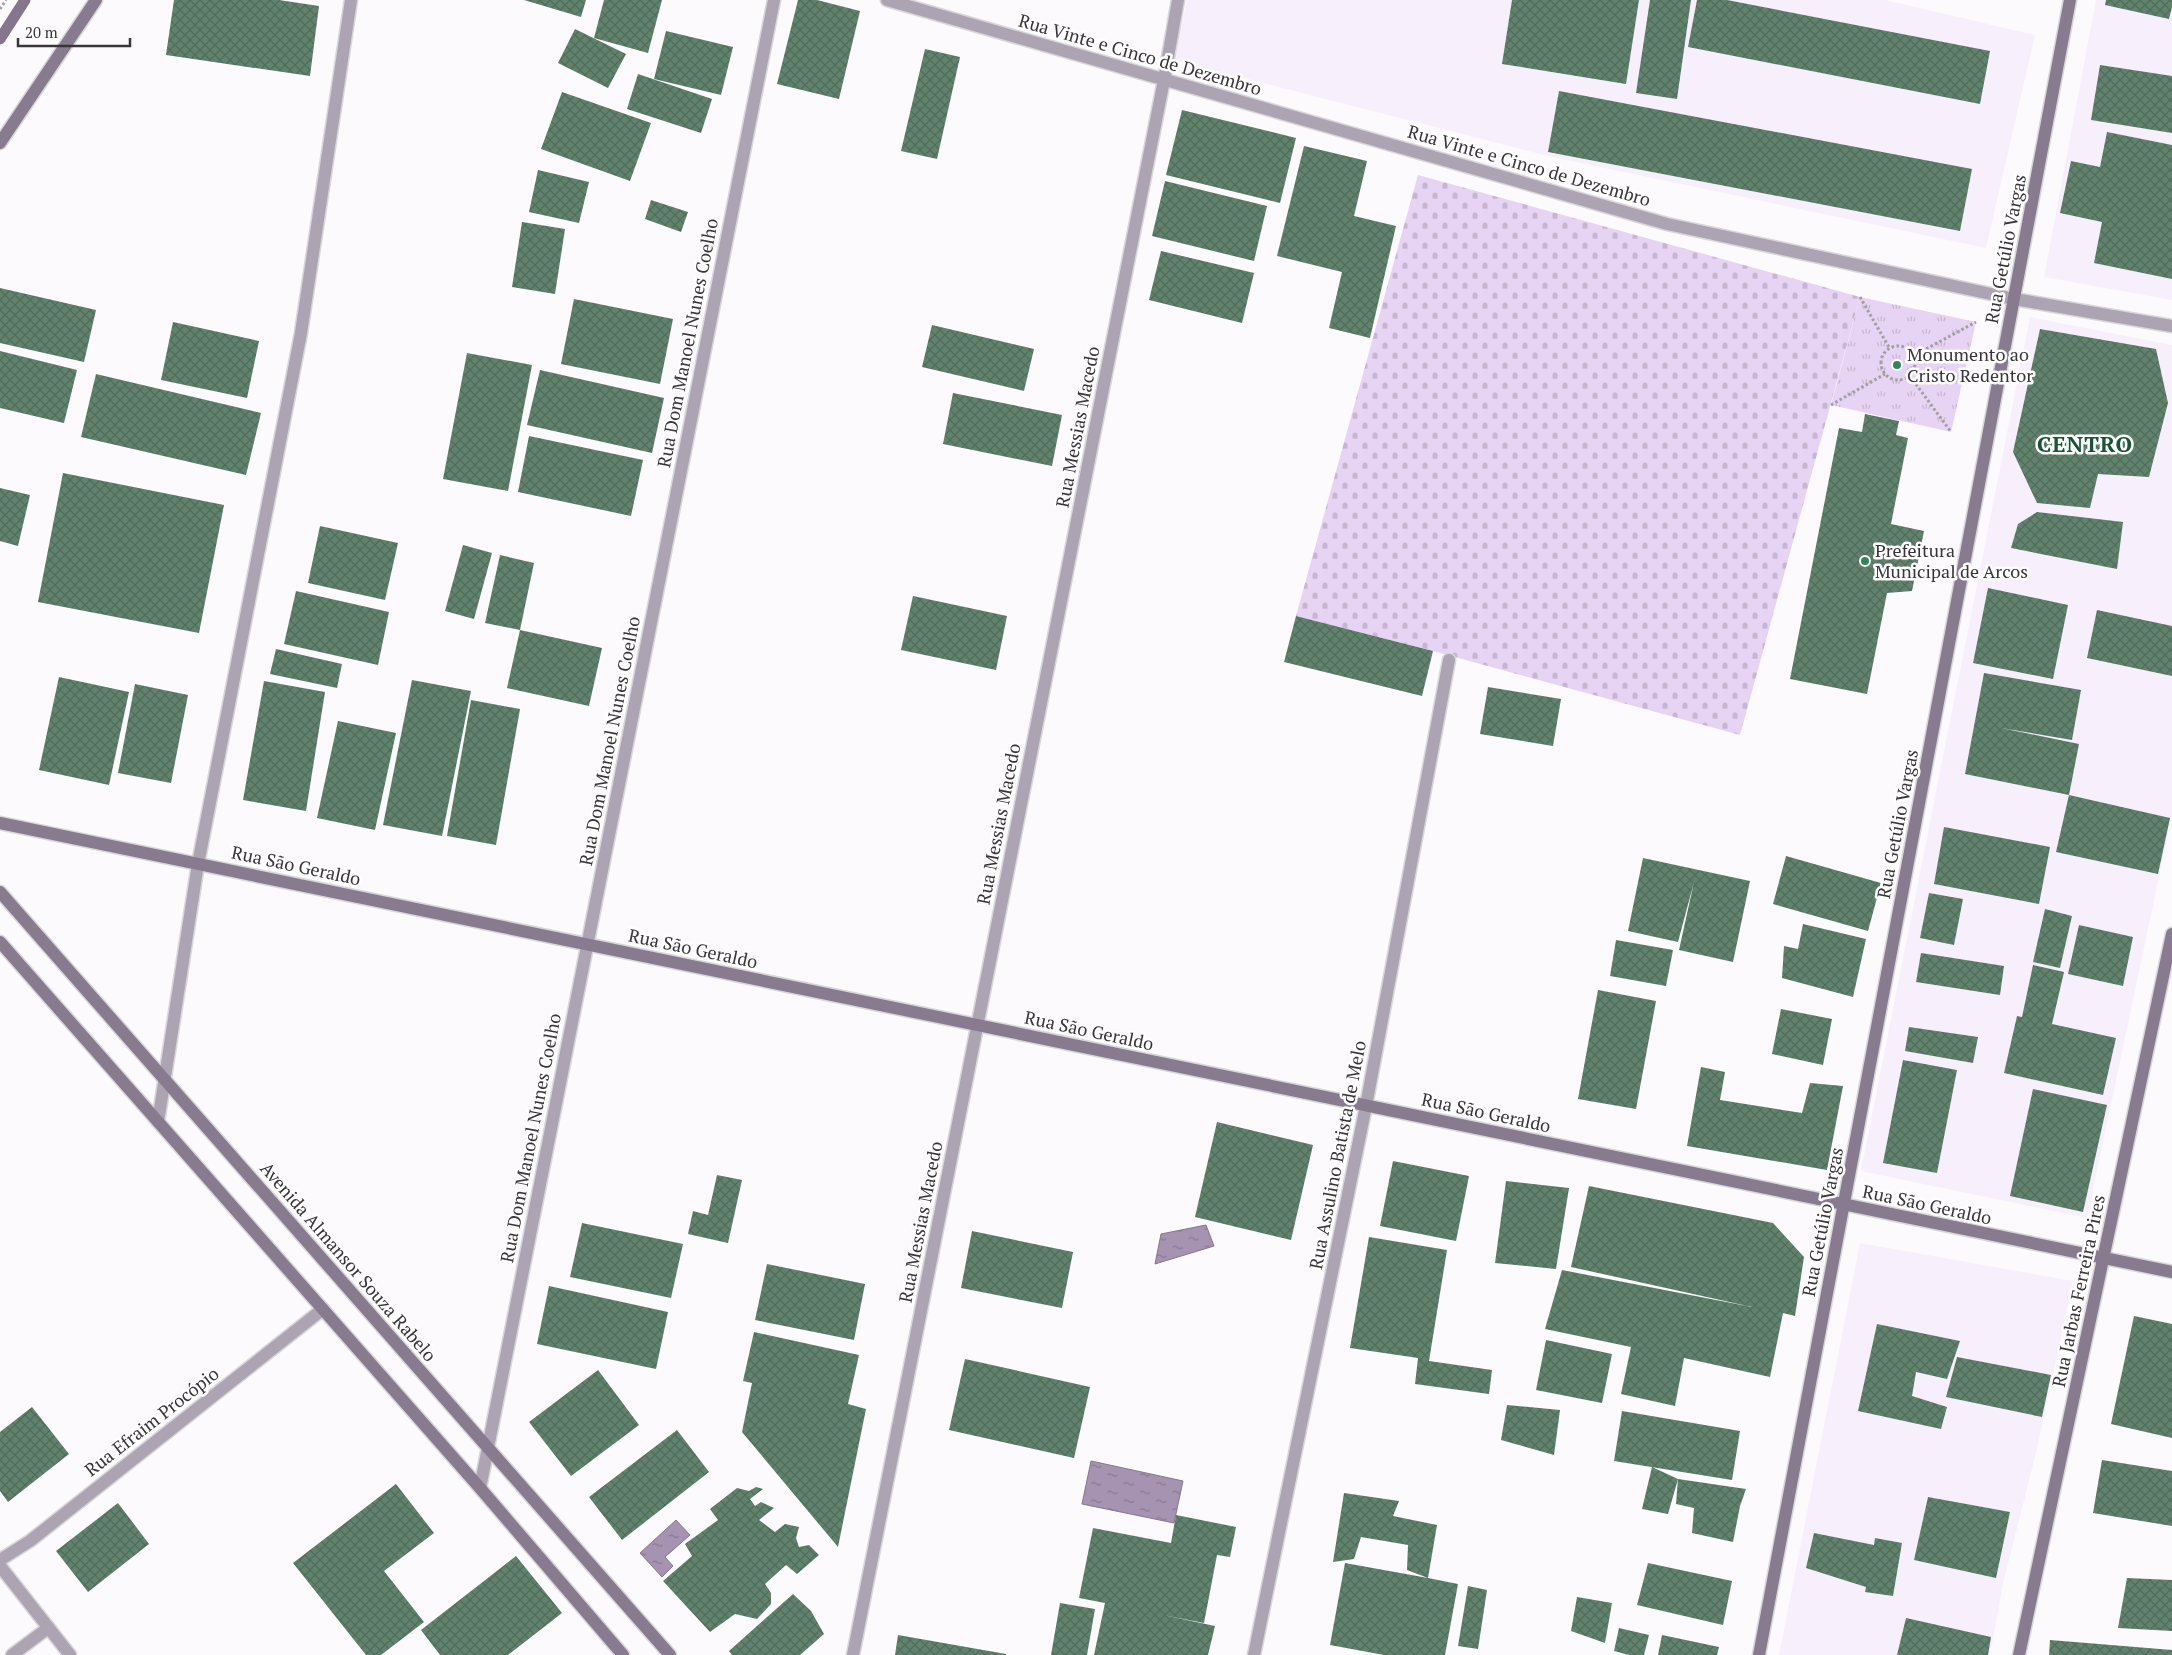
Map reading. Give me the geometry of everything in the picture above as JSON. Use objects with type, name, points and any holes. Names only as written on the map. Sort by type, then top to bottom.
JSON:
[{"type":"street","points":[[0,143],[96,0]]},
{"type":"street","points":[[158,1122],[198,864],[301,333],[351,0]]},
{"type":"street","name":"Rua Dom Manoel Nunes Coelho","points":[[480,1488],[774,0]]},
{"type":"street","name":"Rua Vinte e Cinco de Dezembro","points":[[887,0],[1667,224],[2014,299],[2172,326]]},
{"type":"street","name":"Rua Messias Macedo","points":[[853,1655],[1164,80],[1178,0]]},
{"type":"street","name":"Rua Getúlio Vargas","points":[[1759,1655],[2070,0]]},
{"type":"street","name":"Rua Assulino Batista de Melo","points":[[1254,1655],[1366,1106],[1449,660]]},
{"type":"street","name":"Rua São Geraldo","points":[[0,823],[1844,1206],[2172,1272]]},
{"type":"street","name":"Avenida Almansor Souza Rabelo","points":[[0,892],[670,1655]]},
{"type":"street","name":"Rua Jarbas Ferreira Pires","points":[[2019,1655],[2172,934]]},
{"type":"street","points":[[0,942],[480,1488],[623,1655]]},
{"type":"street","name":"Rua Efraim Procópio","points":[[0,1560],[30,1541],[322,1309]]},
{"type":"street","points":[[0,1566],[70,1655]]},
{"type":"street","points":[[12,1655],[48,1628]]},
{"type":"path","points":[[0,9],[6,0]]},
{"type":"path","points":[[1860,297],[1890,349]]},
{"type":"path","points":[[1913,356],[1976,322]]},
{"type":"path","points":[[1895,346],[1906,348],[1913,356],[1915,366],[1910,376],[1899,380],[1885,374],[1881,363],[1882,358],[1890,349],[1895,346]]},
{"type":"path","points":[[1831,405],[1885,374]]},
{"type":"path","points":[[1910,376],[1951,432]]},
{"type":"shaded area","points":[[1187,0],[1885,0],[2035,35],[1986,248],[1552,157],[1174,60]]},
{"type":"shaded area","points":[[2096,0],[2172,0],[2172,300],[2044,277]]},
{"type":"shaded area","points":[[2030,317],[2172,345],[2172,815],[2087,1218],[1861,1171]]},
{"type":"shaded area","points":[[1860,1243],[2073,1281],[2036,1453],[2003,1583],[1990,1655],[1779,1655]]},
{"type":"green space","points":[[1418,175],[1860,297],[1740,735],[1433,651],[1296,616]]},
{"type":"green space","points":[[1860,297],[1976,322],[1951,432],[1831,405]]},
{"type":"water","points":[[1206,1225],[1214,1246],[1155,1264],[1161,1234]]},
{"type":"water","points":[[1091,1461],[1183,1481],[1174,1523],[1082,1504]]},
{"type":"water","points":[[676,1520],[690,1535],[665,1557],[673,1566],[662,1577],[640,1553]]},
{"type":"building","points":[[174,0],[279,0],[319,6],[310,76],[166,55]]},
{"type":"building","points":[[524,0],[586,0],[581,17]]},
{"type":"building","points":[[604,0],[662,0],[648,53],[594,38]]},
{"type":"building","points":[[798,0],[817,0],[860,11],[839,99],[777,84]]},
{"type":"building","points":[[1512,0],[1639,0],[1626,84],[1502,64]]},
{"type":"building","points":[[1650,0],[1691,0],[1677,99],[1636,93]]},
{"type":"building","points":[[1697,0],[1727,0],[1990,51],[1980,104],[1688,47]]},
{"type":"building","points":[[2106,0],[2172,0],[2172,7],[2169,19],[2105,5]]},
{"type":"building","points":[[575,29],[626,54],[608,88],[558,63]]},
{"type":"building","points":[[666,31],[733,47],[721,95],[654,79]]},
{"type":"building","points":[[925,49],[960,57],[937,159],[901,151]]},
{"type":"building","points":[[2100,65],[2172,76],[2172,133],[2091,120]]},
{"type":"building","points":[[638,74],[712,99],[701,133],[627,109]]},
{"type":"building","points":[[1559,91],[1972,169],[1960,231],[1548,152]]},
{"type":"building","points":[[562,92],[651,123],[630,181],[541,149]]},
{"type":"building","points":[[1182,110],[1296,138],[1280,203],[1166,175]]},
{"type":"building","points":[[2107,132],[2172,145],[2172,279],[2094,263],[2102,222],[2060,213],[2071,161],[2100,167]]},
{"type":"building","points":[[1304,146],[1367,161],[1354,216],[1396,226],[1370,338],[1329,328],[1342,272],[1277,256]]},
{"type":"building","points":[[538,170],[589,182],[579,223],[529,212]]},
{"type":"building","points":[[1165,181],[1267,206],[1254,261],[1152,236]]},
{"type":"building","points":[[651,200],[688,212],[681,232],[645,219]]},
{"type":"building","points":[[522,222],[565,229],[555,294],[512,287]]},
{"type":"building","points":[[1161,251],[1254,273],[1242,323],[1149,300]]},
{"type":"building","points":[[0,288],[96,310],[84,362],[0,343]]},
{"type":"building","points":[[574,299],[673,319],[660,384],[561,364]]},
{"type":"building","points":[[173,322],[259,341],[247,398],[161,380]]},
{"type":"building","points":[[932,325],[1034,349],[1024,391],[922,367]]},
{"type":"building","points":[[2040,329],[2156,349],[2168,403],[2149,477],[2098,474],[2090,508],[2037,503],[2013,452]]},
{"type":"building","points":[[0,351],[77,370],[64,423],[0,408]]},
{"type":"building","points":[[467,353],[532,365],[508,491],[443,479]]},
{"type":"building","points":[[540,370],[664,398],[652,453],[527,425]]},
{"type":"building","points":[[96,374],[261,413],[246,475],[81,437]]},
{"type":"building","points":[[953,393],[1062,415],[1052,466],[943,444]]},
{"type":"building","name":"Prefeitura Municipal de Arcos","points":[[1865,414],[1899,421],[1896,435],[1908,438],[1891,524],[1924,531],[1912,591],[1887,593],[1867,694],[1790,679],[1839,428],[1862,432]]},
{"type":"building","points":[[529,436],[643,460],[631,516],[518,492]]},
{"type":"building","points":[[63,473],[224,505],[199,633],[38,602]]},
{"type":"building","points":[[0,488],[30,495],[18,546],[0,541]]},
{"type":"building","points":[[2037,512],[2123,522],[2117,569],[2011,548],[2018,524]]},
{"type":"building","points":[[320,526],[398,543],[385,600],[308,583]]},
{"type":"building","points":[[463,545],[492,553],[474,619],[445,611]]},
{"type":"building","points":[[500,555],[534,563],[520,630],[485,623]]},
{"type":"building","points":[[1988,588],[2068,605],[2053,679],[1973,663]]},
{"type":"building","points":[[296,591],[389,612],[378,665],[284,644]]},
{"type":"building","points":[[913,596],[1007,616],[996,670],[901,650]]},
{"type":"building","points":[[2097,610],[2172,626],[2172,676],[2087,658]]},
{"type":"building","points":[[1296,616],[1433,651],[1422,696],[1284,662]]},
{"type":"building","points":[[520,630],[602,648],[589,706],[507,688]]},
{"type":"building","points":[[276,649],[342,664],[337,688],[270,674]]},
{"type":"building","points":[[1984,673],[2081,690],[2072,740],[2001,728],[2079,744],[2069,795],[1965,774]]},
{"type":"building","points":[[59,677],[129,692],[109,785],[39,770]]},
{"type":"building","points":[[412,680],[471,691],[442,836],[383,825]]},
{"type":"building","points":[[264,681],[325,692],[306,811],[243,800]]},
{"type":"building","points":[[135,684],[188,695],[171,783],[118,773]]},
{"type":"building","points":[[1488,687],[1561,699],[1553,746],[1480,734]]},
{"type":"building","points":[[471,700],[520,709],[496,845],[447,836]]},
{"type":"building","points":[[338,721],[396,733],[375,830],[317,818]]},
{"type":"building","points":[[2069,795],[2170,818],[2158,874],[2056,852]]},
{"type":"building","points":[[1944,827],[2050,847],[2039,904],[1934,884]]},
{"type":"building","points":[[1786,856],[1881,883],[1868,931],[1773,904]]},
{"type":"building","points":[[1643,858],[1750,881],[1733,962],[1679,950],[1694,882],[1678,942],[1628,931]]},
{"type":"building","points":[[1929,893],[1963,899],[1954,945],[1920,938]]},
{"type":"building","points":[[2045,909],[2072,916],[2060,968],[2033,962]]},
{"type":"building","points":[[1803,924],[1866,939],[1853,997],[1782,978],[1784,946],[1798,949]]},
{"type":"building","points":[[2079,925],[2133,937],[2123,986],[2068,974]]},
{"type":"building","points":[[1616,940],[1673,950],[1666,986],[1610,976]]},
{"type":"building","points":[[1921,953],[2004,966],[2000,995],[1916,982]]},
{"type":"building","points":[[2033,965],[2064,972],[2052,1024],[2116,1038],[2103,1095],[2004,1073],[2017,1016],[2022,1017]]},
{"type":"building","points":[[1598,990],[1656,1001],[1636,1109],[1578,1099]]},
{"type":"building","points":[[1781,1009],[1832,1019],[1823,1065],[1772,1054]]},
{"type":"building","points":[[1909,1027],[1978,1037],[1973,1063],[1905,1051]]},
{"type":"building","points":[[1903,1060],[1957,1070],[1937,1173],[1883,1163]]},
{"type":"building","points":[[1701,1067],[1725,1072],[1720,1100],[1802,1113],[1810,1083],[1843,1086],[1827,1170],[1687,1146]]},
{"type":"building","points":[[2033,1089],[2107,1105],[2083,1212],[2010,1196]]},
{"type":"building","points":[[1217,1122],[1313,1145],[1291,1240],[1195,1217]]},
{"type":"building","points":[[1393,1161],[1469,1176],[1456,1241],[1380,1226]]},
{"type":"building","points":[[717,1175],[742,1180],[728,1243],[688,1234],[693,1211],[708,1215]]},
{"type":"building","points":[[1506,1181],[1569,1188],[1556,1269],[1495,1263]]},
{"type":"building","points":[[1589,1186],[1773,1223],[1804,1257],[1795,1316],[1783,1313],[1770,1377],[1684,1358],[1675,1406],[1621,1394],[1631,1347],[1545,1329],[1562,1270],[1752,1307],[1571,1267]]},
{"type":"building","points":[[582,1223],[683,1244],[671,1298],[570,1277]]},
{"type":"building","points":[[972,1231],[1073,1252],[1062,1308],[961,1288]]},
{"type":"building","points":[[1369,1237],[1447,1250],[1429,1361],[1492,1370],[1489,1394],[1415,1384],[1418,1358],[1350,1348]]},
{"type":"building","points":[[767,1264],[865,1284],[854,1340],[755,1320]]},
{"type":"building","points":[[549,1286],[668,1312],[656,1369],[537,1344]]},
{"type":"building","points":[[2134,1316],[2172,1324],[2172,1438],[2111,1424]]},
{"type":"building","points":[[1877,1324],[1960,1341],[1947,1379],[1916,1372],[1912,1396],[1947,1407],[1941,1429],[1858,1411]]},
{"type":"building","points":[[754,1332],[859,1355],[848,1404],[866,1409],[838,1547],[742,1432],[752,1383],[743,1381]]},
{"type":"building","points":[[1546,1340],[1612,1354],[1602,1403],[1536,1390]]},
{"type":"building","points":[[1957,1357],[2051,1375],[2042,1417],[1946,1397]]},
{"type":"building","points":[[965,1359],[1090,1387],[1074,1458],[949,1430]]},
{"type":"building","points":[[598,1370],[639,1425],[571,1476],[529,1422]]},
{"type":"building","points":[[1507,1405],[1560,1410],[1554,1455],[1501,1440]]},
{"type":"building","points":[[32,1407],[69,1454],[8,1502],[0,1491],[0,1432]]},
{"type":"building","points":[[1622,1411],[1740,1431],[1732,1480],[1614,1461]]},
{"type":"building","points":[[677,1430],[709,1472],[622,1540],[589,1497]]},
{"type":"building","points":[[2102,1460],[2172,1471],[2172,1526],[2093,1513]]},
{"type":"building","points":[[1652,1467],[1678,1479],[1668,1514],[1642,1509]]},
{"type":"building","points":[[1678,1479],[1746,1489],[1740,1506],[1733,1542],[1692,1533],[1694,1508],[1676,1504]]},
{"type":"building","points":[[396,1484],[434,1533],[384,1571],[424,1622],[381,1655],[366,1655],[293,1563]]},
{"type":"building","points":[[756,1487],[763,1489],[750,1499],[755,1506],[761,1502],[774,1508],[759,1520],[775,1532],[785,1524],[799,1527],[796,1538],[799,1547],[809,1545],[819,1555],[797,1574],[786,1565],[765,1584],[771,1593],[771,1604],[757,1619],[735,1614],[710,1632],[663,1581],[692,1556],[685,1544],[718,1520],[710,1509],[737,1488],[749,1491]]},
{"type":"building","points":[[1344,1493],[1399,1501],[1393,1516],[1437,1525],[1428,1578],[1407,1570],[1408,1545],[1361,1537],[1354,1559],[1333,1562]]},
{"type":"building","points":[[1928,1497],[2010,1512],[1996,1578],[1914,1560]]},
{"type":"building","points":[[118,1503],[149,1544],[88,1592],[56,1551]]},
{"type":"building","points":[[1176,1515],[1236,1527],[1230,1557],[1217,1555],[1204,1623],[1163,1615],[1215,1626],[1208,1655],[1094,1655],[1105,1603],[1079,1598],[1093,1528],[1171,1543]]},
{"type":"building","points":[[1814,1533],[1874,1545],[1875,1538],[1902,1543],[1893,1596],[1865,1592],[1866,1587],[1806,1568]]},
{"type":"building","points":[[516,1556],[562,1613],[508,1655],[440,1655],[421,1630]]},
{"type":"building","points":[[1345,1563],[1458,1584],[1445,1655],[1384,1655],[1330,1645]]},
{"type":"building","points":[[1648,1563],[1732,1581],[1723,1625],[1637,1605]]},
{"type":"building","points":[[2127,1578],[2172,1580],[2172,1631],[2118,1628]]},
{"type":"building","points":[[1468,1586],[1487,1590],[1478,1649],[1458,1646]]},
{"type":"building","points":[[793,1594],[811,1611],[824,1634],[800,1655],[732,1655],[729,1651]]},
{"type":"building","points":[[1577,1597],[1612,1603],[1605,1643],[1571,1631]]},
{"type":"building","points":[[1060,1603],[1095,1609],[1087,1655],[1051,1655]]},
{"type":"building","points":[[1906,1618],[1991,1637],[1988,1655],[1897,1655]]},
{"type":"building","points":[[1619,1628],[1649,1635],[1644,1655],[1629,1655],[1614,1651]]},
{"type":"building","points":[[898,1635],[1006,1654],[1006,1655],[895,1655]]},
{"type":"building","points":[[1662,1635],[1719,1647],[1717,1655],[1658,1655]]},
{"type":"building","points":[[2050,1640],[2172,1650],[2172,1655],[2049,1655]]},
{"type":"waterway","points":[[0,39],[25,0]]},
{"type":"place","name":"Monumento ao Cristo Redentor","points":[[1897,365]]},
{"type":"place","name":"Prefeitura Municipal de Arcos","points":[[1865,561]]},
{"type":"district","name":"CENTRO","points":[[2085,444]]}]
